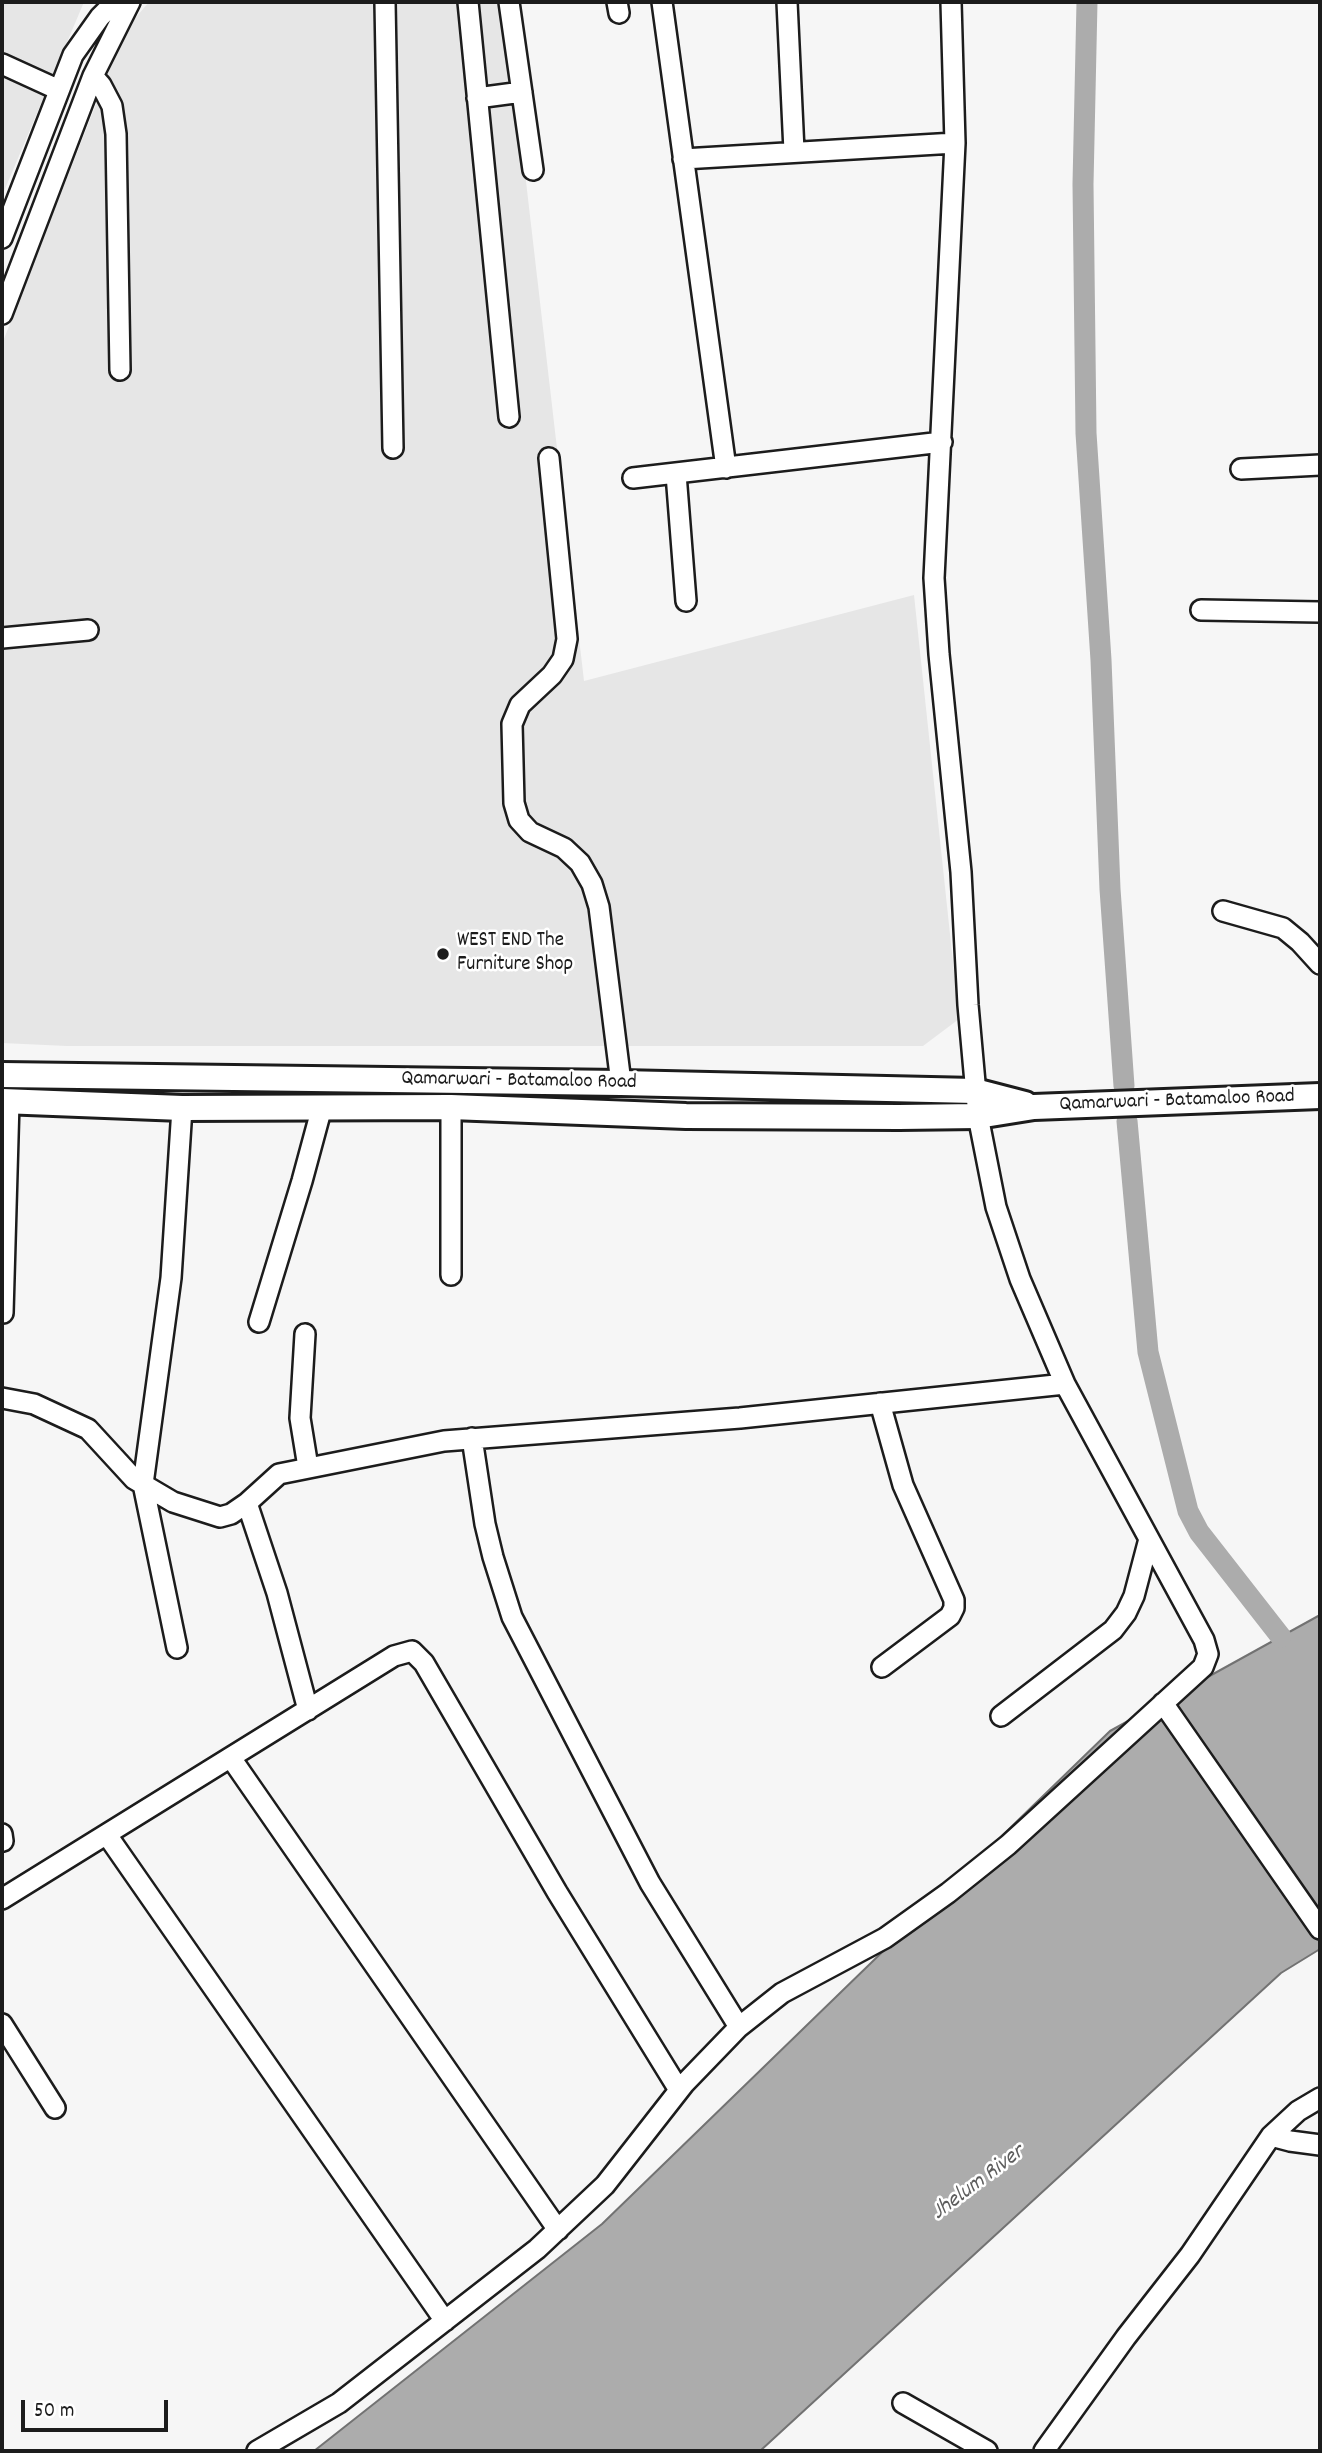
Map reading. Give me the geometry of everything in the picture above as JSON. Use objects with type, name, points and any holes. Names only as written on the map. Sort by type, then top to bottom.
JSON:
[{"type":"main road","name":"Qamarwari - Batamaloo Road","points":[[2,1075],[621,1083],[975,1091],[1034,1107]]},
{"type":"main road","name":"Qamarwari - Batamaloo Road","points":[[5,1101],[182,1108],[451,1107],[686,1116],[978,1116],[1034,1107],[1320,1097]]},
{"type":"street","points":[[373,2],[385,2],[393,448]]},
{"type":"street","points":[[468,2],[509,417]]},
{"type":"street","points":[[509,2],[533,170]]},
{"type":"street","points":[[662,2],[726,468]]},
{"type":"street","points":[[786,2],[794,151]]},
{"type":"street","points":[[257,2451],[339,2403],[537,2249],[605,2185],[679,2090],[739,2027],[782,1993],[885,1938],[948,1893],[1168,1708],[1203,1667],[1208,1654],[1204,1640],[1065,1384],[1020,1279],[996,1207],[978,1116],[968,1005],[961,872],[934,578],[955,143],[951,2]]},
{"type":"street","points":[[2,313],[93,76],[124,3]]},
{"type":"street","points":[[2,238],[73,55],[100,17],[124,3]]},
{"type":"street","points":[[2,64],[59,90]]},
{"type":"street","points":[[93,76],[101,85],[111,106],[116,134],[120,370]]},
{"type":"street","points":[[477,98],[523,92]]},
{"type":"street","points":[[683,159],[955,143]]},
{"type":"street","points":[[633,478],[942,442]]},
{"type":"street","points":[[549,458],[567,639],[563,659],[552,675],[520,705],[512,724],[514,803],[519,820],[530,832],[564,849],[580,863],[592,884],[599,907],[621,1083]]},
{"type":"street","points":[[1241,469],[1320,465]]},
{"type":"street","points":[[676,474],[686,601]]},
{"type":"street","points":[[1201,610],[1320,612]]},
{"type":"street","points":[[2,638],[88,630]]},
{"type":"street","points":[[1223,911],[1283,929],[1300,942],[1320,964]]},
{"type":"street","points":[[3,1313],[5,1101]]},
{"type":"street","points":[[259,1322],[322,1107]]},
{"type":"street","points":[[451,1107],[451,1275]]},
{"type":"street","points":[[177,1648],[143,1484],[172,1278],[182,1108]]},
{"type":"street","points":[[305,1334],[300,1418],[309,1467]]},
{"type":"street","points":[[2,1398],[34,1404],[88,1429],[124,1469],[143,1484],[173,1502],[215,1517],[231,1514],[279,1474],[444,1441],[740,1418],[1065,1384]]},
{"type":"street","points":[[880,1403],[903,1485],[954,1600],[950,1616],[882,1667]]},
{"type":"street","points":[[472,1438],[485,1524],[512,1617],[650,1883],[739,2027]]},
{"type":"street","points":[[247,1503],[276,1593],[308,1710]]},
{"type":"street","points":[[1001,1716],[1113,1630],[1126,1613],[1134,1596],[1149,1539]]},
{"type":"street","points":[[2,1899],[394,1656],[412,1651],[417,1654],[557,1892],[679,2090]]},
{"type":"street","points":[[1168,1708],[1320,1929]]},
{"type":"street","points":[[230,1758],[558,2230]]},
{"type":"street","points":[[107,1835],[445,2321]]},
{"type":"street","points":[[2,2024],[55,2108]]},
{"type":"street","points":[[1044,2451],[1126,2337],[1190,2255],[1271,2136],[1298,2111],[1320,2098]]},
{"type":"street","points":[[1271,2136],[1320,2145]]},
{"type":"street","points":[[903,2403],[987,2451]]},
{"type":"shaded area","points":[[2,2],[84,2],[2,196]]},
{"type":"shaded area","points":[[149,2],[499,2],[522,147],[584,681],[914,595],[959,1019],[923,1046],[67,1046],[2,1043],[2,344],[125,30]]},
{"type":"water","name":"Jhelum River","points":[[1320,1615],[1320,1949],[1281,1973],[760,2451],[314,2451],[602,2224],[1110,1731]]},
{"type":"waterway","points":[[1087,2],[1083,184],[1086,433],[1101,660],[1110,889],[1124,1086]]},
{"type":"waterway","points":[[1127,1121],[1148,1352],[1188,1511],[1199,1532],[1281,1637]]},
{"type":"place","name":"WEST END The Furniture Shop","points":[[443,954]]}]
